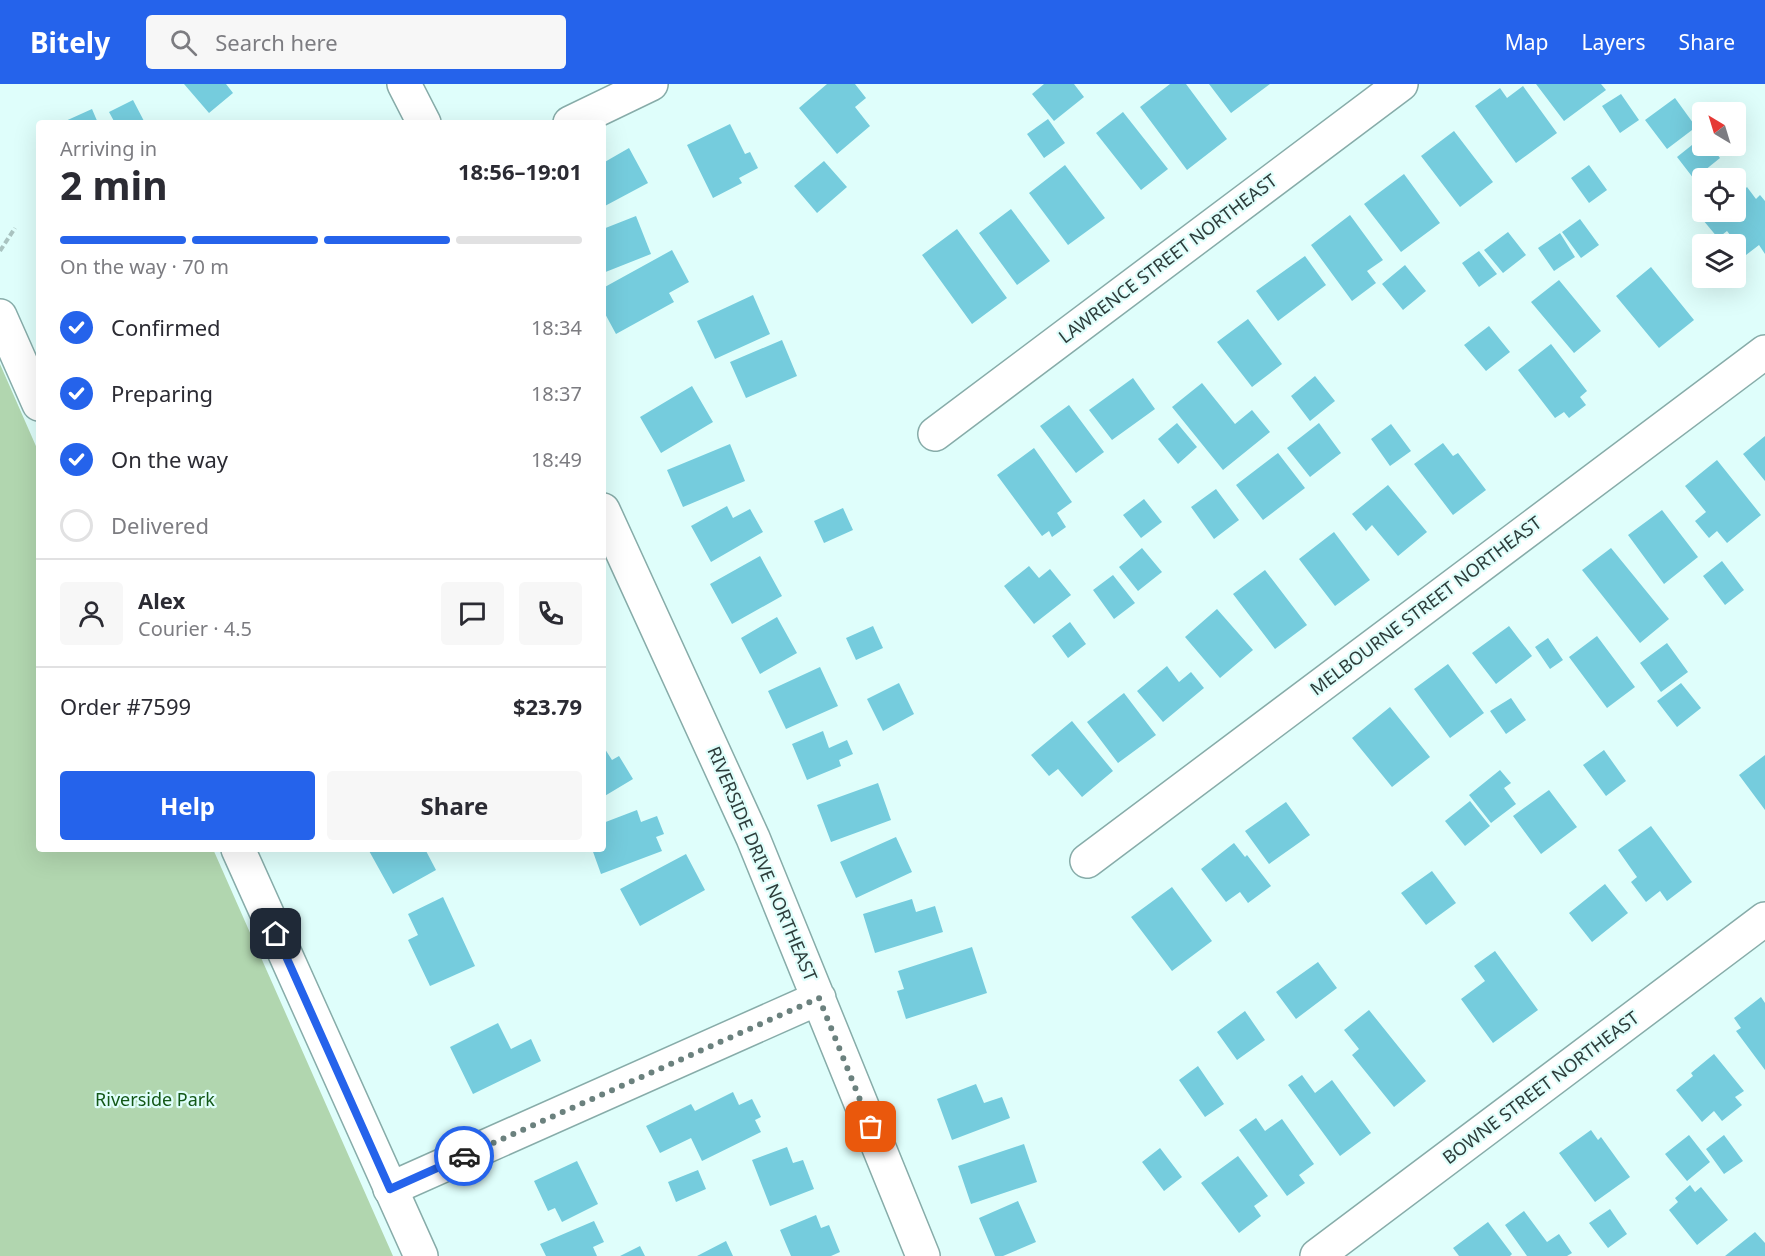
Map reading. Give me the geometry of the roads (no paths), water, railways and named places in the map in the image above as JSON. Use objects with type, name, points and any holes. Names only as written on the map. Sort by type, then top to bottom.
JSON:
[{"type":"street","points":[[404,84],[422,120]]},
{"type":"street","points":[[576,120],[651,84]]},
{"type":"street","name":"LAWRENCE STREET NORTHEAST","points":[[935,434],[1401,84]]},
{"type":"street","points":[[0,316],[36,397]]},
{"type":"street","name":"MELBOURNE STREET NORTHEAST","points":[[1087,861],[1765,352]]},
{"type":"street","name":"RIVERSIDE DRIVE NORTHEAST","points":[[606,517],[753,838],[923,1256]]},
{"type":"street","points":[[239,852],[421,1256]]},
{"type":"street","name":"BOWNE STREET NORTHEAST","points":[[1317,1256],[1765,919]]},
{"type":"street","points":[[390,1189],[819,998]]},
{"type":"park label","name":"Riverside Park","points":[[155,1100]]}]
